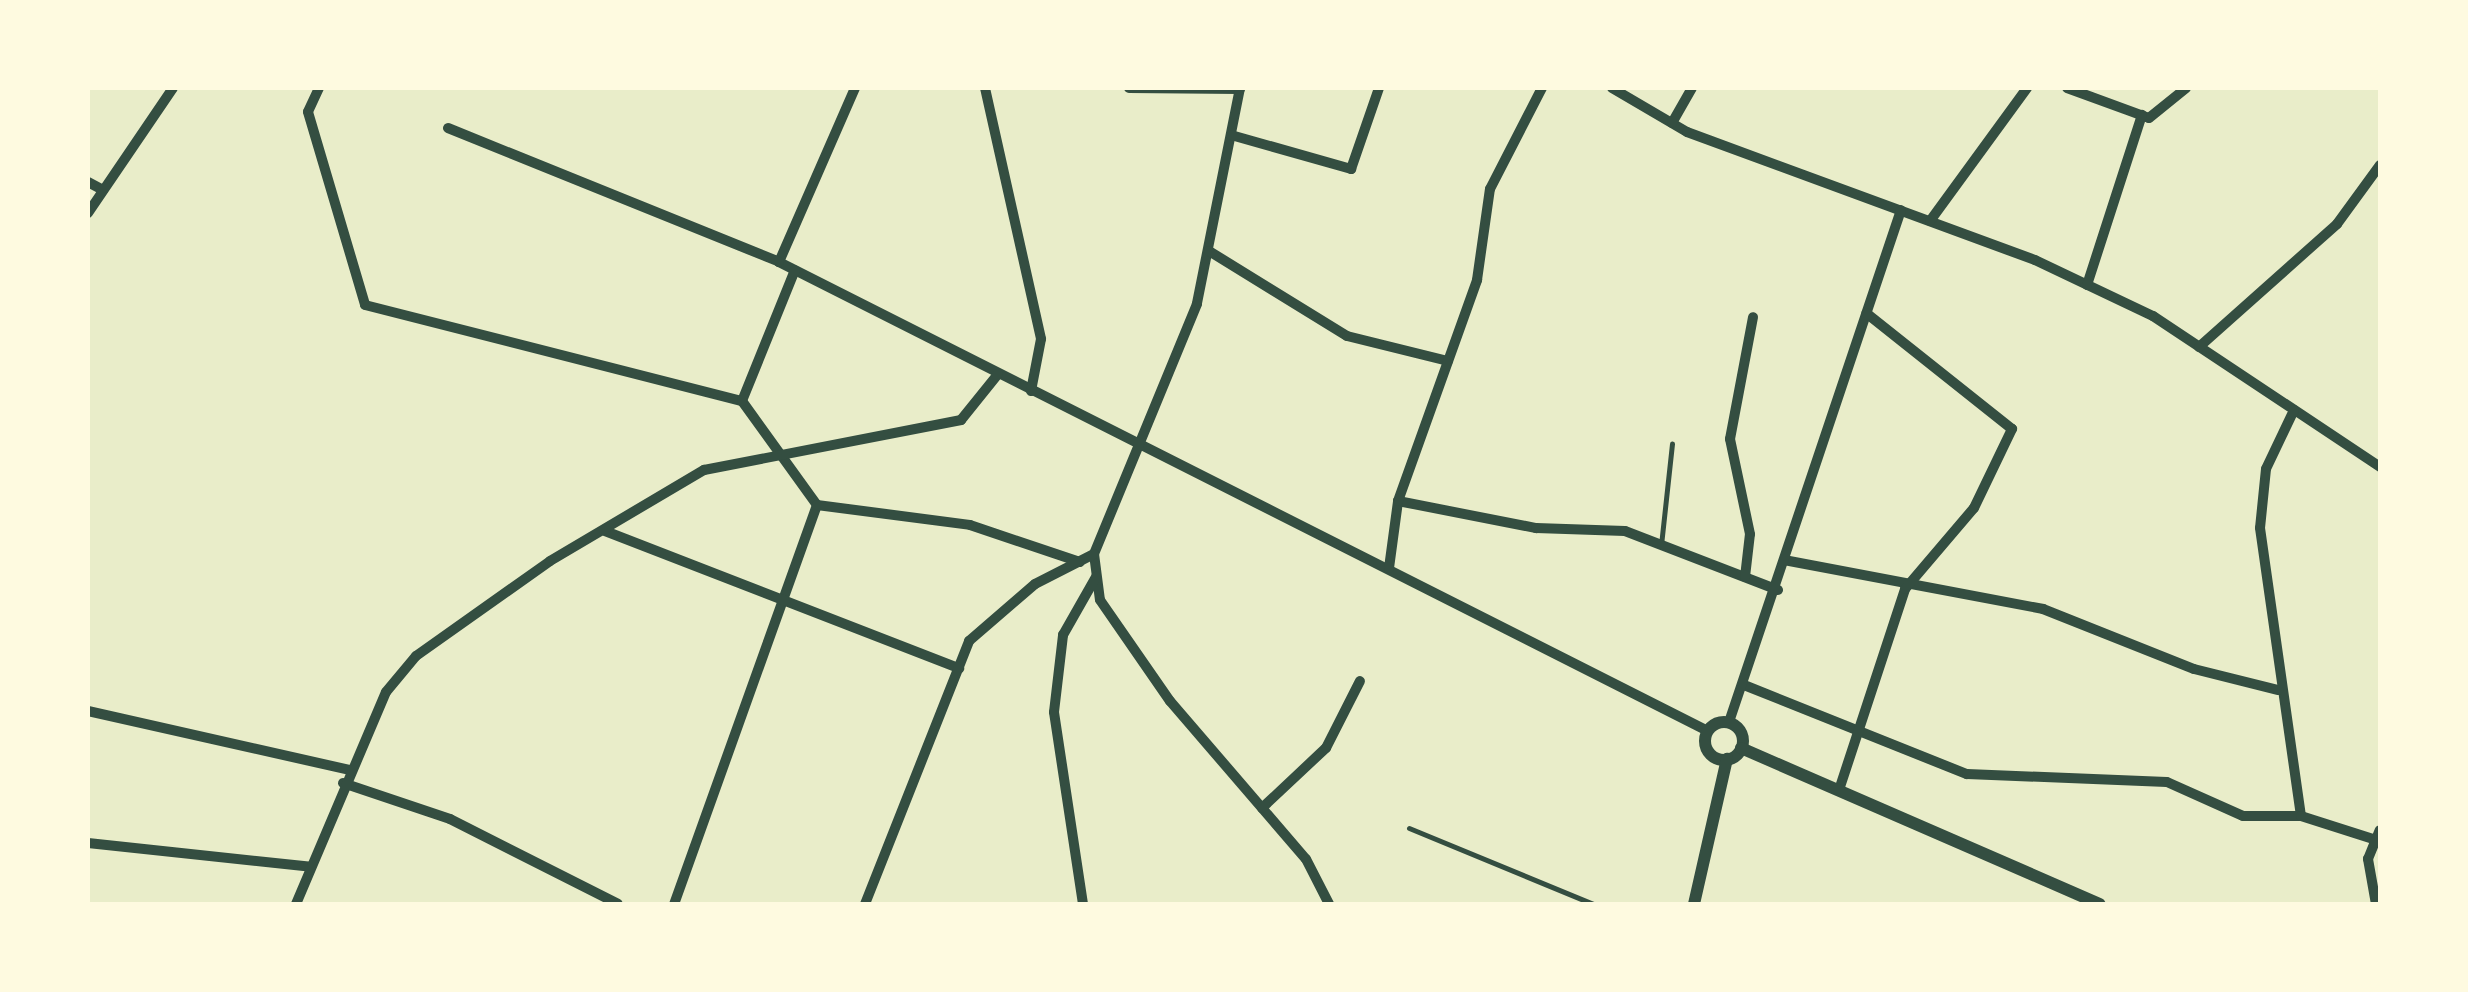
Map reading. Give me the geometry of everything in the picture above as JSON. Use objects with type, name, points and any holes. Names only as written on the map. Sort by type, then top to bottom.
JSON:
[{"type":"street","points":[[90,209],[173,88]]},
{"type":"street","points":[[318,88],[308,112],[365,305],[742,402],[817,505],[970,525],[1080,562]]},
{"type":"street","points":[[779,262],[856,88]]},
{"type":"street","points":[[985,88],[1041,340],[1031,391]]},
{"type":"street","points":[[1129,88],[1240,88],[1209,252],[1094,554],[1100,600],[1170,701],[1306,859],[1329,904]]},
{"type":"street","points":[[1232,136],[1351,169],[1380,88]]},
{"type":"street","points":[[1390,568],[1398,501],[1477,280],[1490,189],[1542,88]]},
{"type":"street","points":[[1612,88],[1672,123],[2087,285],[2199,347],[2380,467]]},
{"type":"street","points":[[1672,123],[1692,88]]},
{"type":"street","points":[[1930,221],[2027,88]]},
{"type":"street","points":[[2067,88],[2142,115]]},
{"type":"street","points":[[2087,285],[2142,115],[2186,88]]},
{"type":"street","points":[[448,128],[796,270],[1708,731]]},
{"type":"street","points":[[2199,347],[2337,224],[2380,165]]},
{"type":"street","points":[[88,182],[103,190]]},
{"type":"street","points":[[1708,731],[1729,722],[1744,685],[1901,210]]},
{"type":"street","points":[[1209,252],[1348,336],[1448,361]]},
{"type":"street","points":[[742,402],[796,270]]},
{"type":"street","points":[[1839,790],[1905,590],[1974,508],[2012,429],[1866,313]]},
{"type":"street","points":[[1745,577],[1750,534],[1730,439],[1753,318]]},
{"type":"street","points":[[296,904],[344,783],[386,692],[416,656],[704,470],[786,460],[962,420],[998,374]]},
{"type":"street","points":[[2294,410],[2266,469],[2260,528],[2278,690],[2301,816]]},
{"type":"street","points":[[1398,501],[1536,528],[1625,530],[1778,590]]},
{"type":"street","points":[[674,904],[817,505]]},
{"type":"street","points":[[605,531],[784,595],[959,668]]},
{"type":"street","points":[[865,904],[970,641],[1035,584],[1094,554]]},
{"type":"street","points":[[1784,560],[1905,590],[2043,608],[2194,669],[2278,690]]},
{"type":"street","points":[[1083,904],[1054,712],[1063,635],[1097,575]]},
{"type":"street","points":[[1262,808],[1326,748],[1360,681]]},
{"type":"street","points":[[1744,685],[1967,774],[2114,775],[2166,782],[2243,816],[2301,816],[2378,835],[2368,859],[2376,904]]},
{"type":"street","points":[[88,711],[350,770]]},
{"type":"street","points":[[1729,722],[1741,748],[2099,904]]},
{"type":"street","points":[[1708,731],[1707,748],[1727,759]]},
{"type":"street","points":[[1694,904],[1727,759],[1741,748]]},
{"type":"street","points":[[344,783],[450,819],[618,904]]},
{"type":"street","points":[[88,842],[311,867]]},
{"type":"lane","points":[[1661,545],[1672,444]]},
{"type":"lane","points":[[1410,828],[1593,904]]}]
